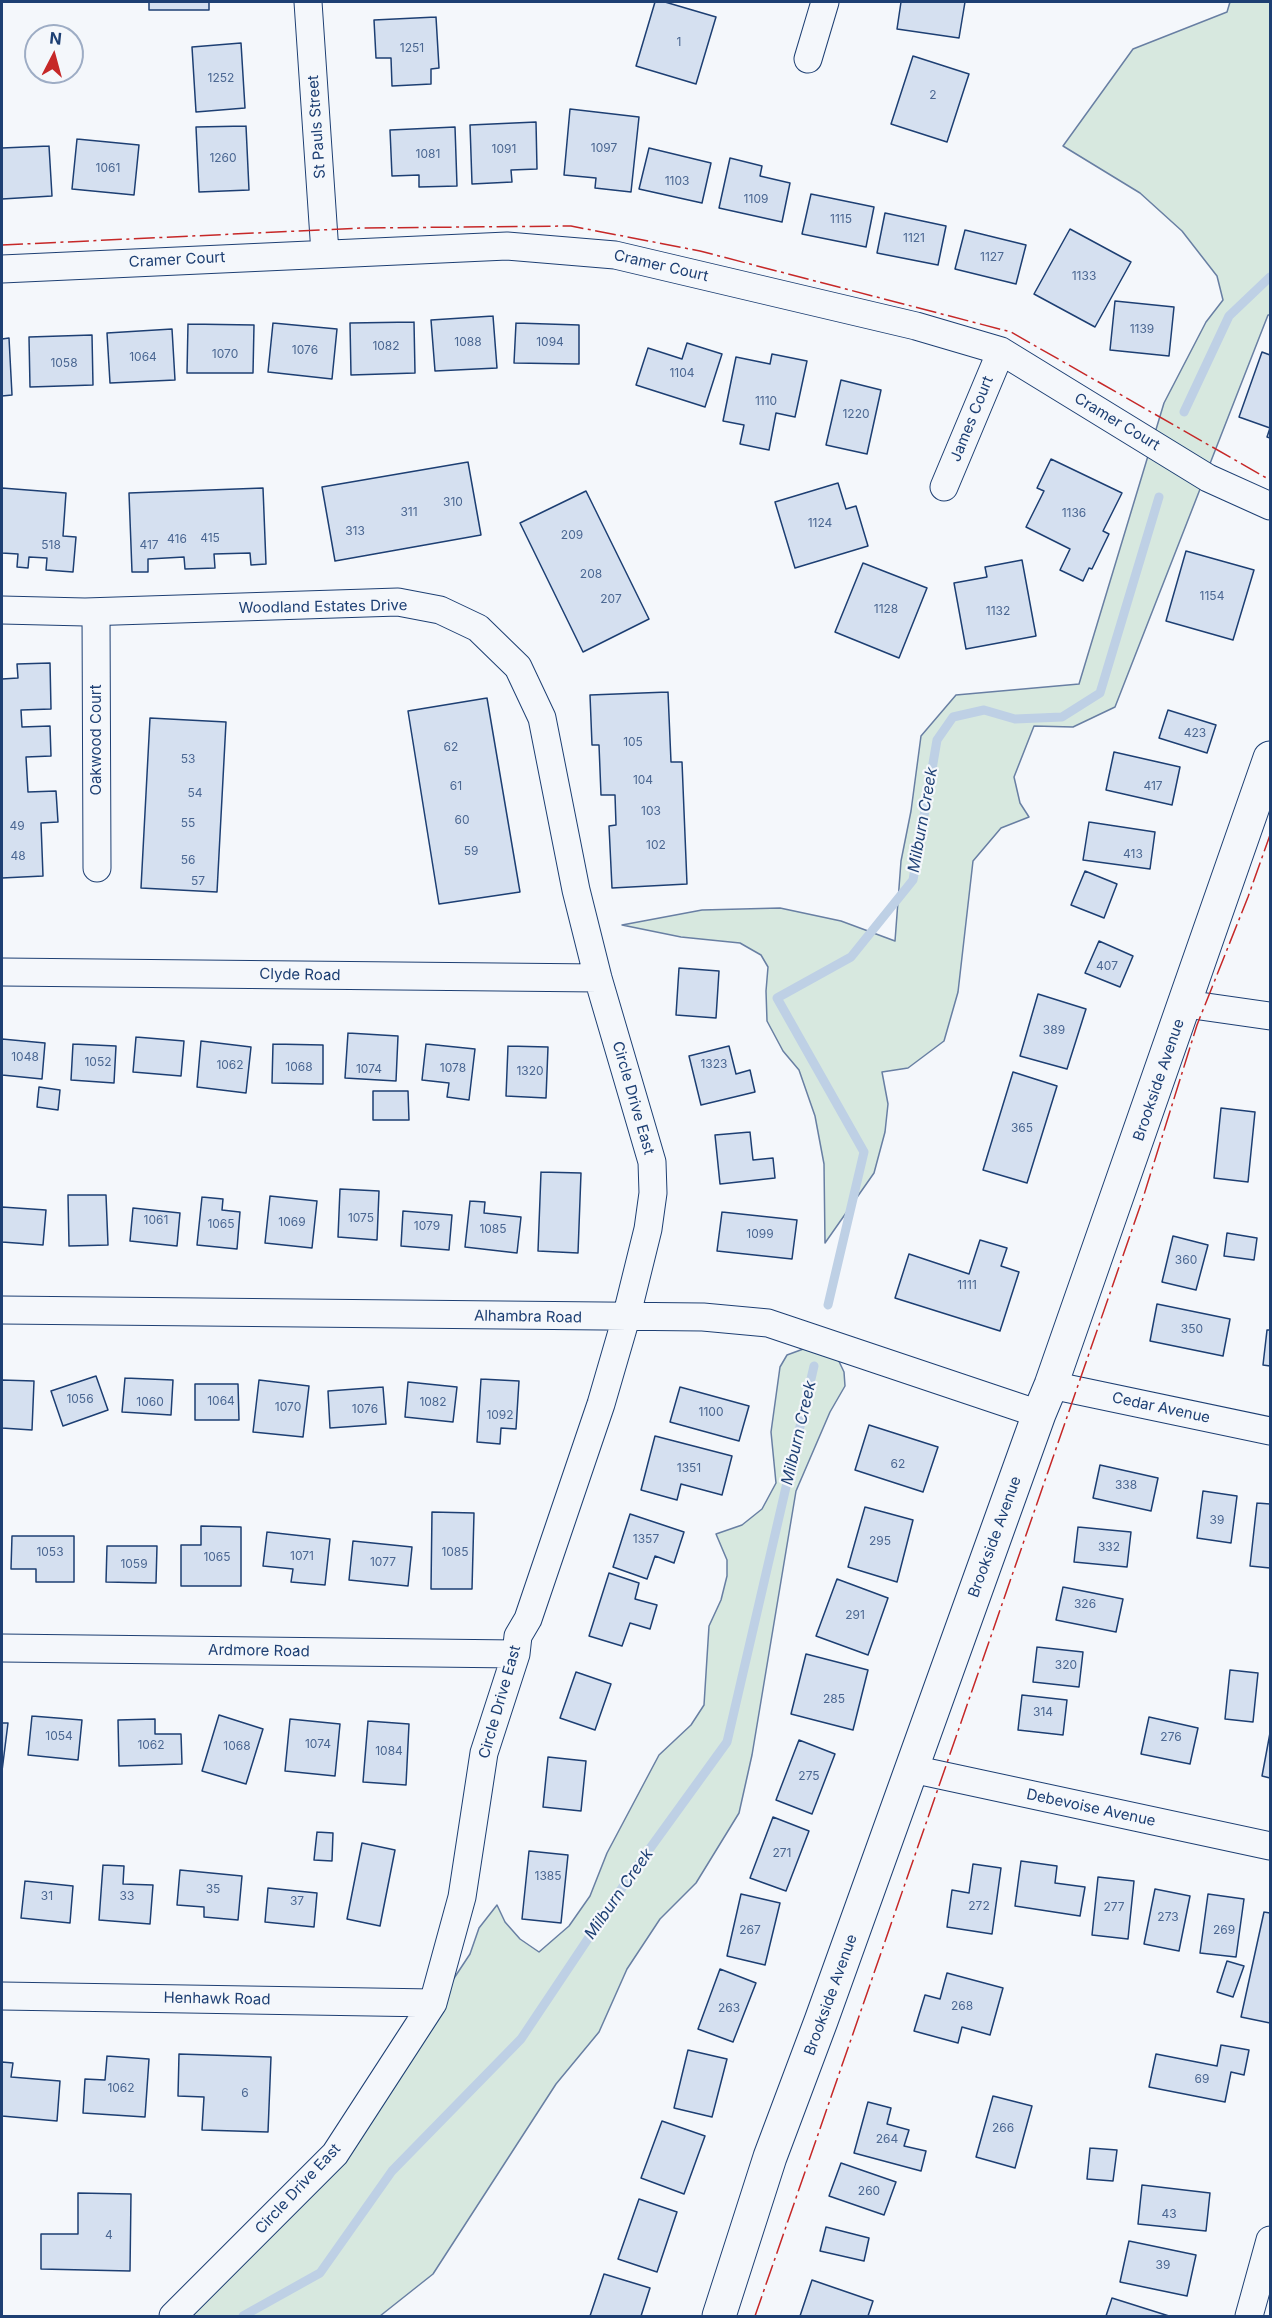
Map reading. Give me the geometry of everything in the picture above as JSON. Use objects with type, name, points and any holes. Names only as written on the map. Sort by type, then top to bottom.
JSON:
[{"type":"main road","name":"Brookside Avenue","points":[[719,2316],[770,2157],[1045,1400],[1186,1004],[1270,758]]},
{"type":"street","name":"St Pauls Street","points":[[308,2],[325,253]]},
{"type":"street","points":[[808,59],[825,2]]},
{"type":"street","name":"Cramer Court","points":[[2,269],[507,246],[615,255],[916,326],[1001,351],[1208,478],[1270,506]]},
{"type":"street","name":"James Court","points":[[944,488],[1001,351]]},
{"type":"street","name":"Woodland Estates Drive","points":[[2,610],[96,612],[398,602],[440,610],[478,628],[518,667],[542,718],[576,890],[598,978]]},
{"type":"street","name":"Oakwood Court","points":[[96,612],[97,868]]},
{"type":"street","name":"Clyde Road","points":[[2,972],[598,978]]},
{"type":"street","name":"Circle Drive East","points":[[172,2316],[335,2154],[432,2003],[462,1898],[484,1753],[516,1653],[518,1636],[528,1619],[601,1404],[626,1318],[648,1228],[653,1193],[652,1162],[598,978]]},
{"type":"street","points":[[1186,1004],[1270,1016]]},
{"type":"street","name":"Alhambra Road","points":[[2,1311],[703,1317],[768,1323],[1045,1400]]},
{"type":"street","name":"Cedar Avenue","points":[[1045,1400],[1270,1431]]},
{"type":"street","name":"Ardmore Road","points":[[2,1648],[516,1653]]},
{"type":"street","name":"Debevoise Avenue","points":[[912,1769],[1270,1846]]},
{"type":"street","name":"Henhawk Road","points":[[2,1996],[432,2003]]},
{"type":"street","points":[[1249,2316],[1270,2240]]},
{"type":"shaded area","points":[[1230,2],[1270,2],[1270,315],[1268,315],[1115,707],[1073,727],[1034,726],[1014,777],[1020,803],[1029,817],[1001,828],[973,861],[958,992],[944,1041],[908,1068],[882,1072],[888,1104],[885,1132],[874,1173],[825,1243],[824,1164],[815,1116],[799,1070],[783,1051],[767,1021],[768,967],[761,955],[740,943],[681,937],[622,925],[702,910],[780,908],[841,921],[895,941],[901,861],[911,811],[921,736],[956,695],[1079,684],[1164,403],[1206,322],[1223,300],[1217,276],[1182,231],[1140,193],[1063,146],[1133,49],[1227,12]]},
{"type":"shaded area","points":[[806,1348],[836,1355],[844,1372],[845,1386],[830,1412],[796,1491],[752,1755],[739,1813],[696,1883],[660,1919],[627,1969],[599,2032],[556,2084],[433,2274],[380,2316],[175,2316],[330,2166],[470,1954],[479,1928],[497,1905],[505,1922],[520,1939],[539,1952],[569,1926],[590,1896],[607,1853],[659,1755],[691,1725],[704,1705],[709,1626],[721,1600],[727,1576],[727,1560],[716,1534],[742,1525],[762,1509],[776,1483],[771,1432],[780,1367],[787,1355]]},
{"type":"building","points":[[149,2],[209,2],[209,10],[149,10]]},
{"type":"building","points":[[655,2],[665,2],[716,17],[696,84],[636,66]]},
{"type":"building","points":[[901,2],[965,2],[959,38],[897,29]]},
{"type":"building","points":[[436,17],[439,68],[431,69],[431,84],[392,86],[391,58],[376,58],[374,20]]},
{"type":"building","points":[[241,43],[245,108],[196,112],[192,47]]},
{"type":"building","points":[[913,56],[969,74],[947,142],[891,124]]},
{"type":"building","points":[[570,109],[639,117],[631,192],[595,188],[596,178],[564,175]]},
{"type":"building","points":[[536,122],[537,169],[511,170],[512,182],[472,184],[470,125]]},
{"type":"building","points":[[246,126],[249,190],[199,192],[196,127]]},
{"type":"building","points":[[455,127],[457,186],[419,187],[419,175],[392,176],[390,130]]},
{"type":"building","points":[[77,139],[139,145],[134,195],[72,189]]},
{"type":"building","points":[[49,146],[52,196],[2,199],[2,148]]},
{"type":"building","points":[[649,148],[711,163],[702,203],[639,189]]},
{"type":"building","points":[[730,158],[762,166],[760,176],[790,183],[782,222],[719,208]]},
{"type":"building","points":[[811,194],[874,207],[866,247],[802,234]]},
{"type":"building","points":[[885,213],[946,226],[938,265],[877,253]]},
{"type":"building","points":[[1070,229],[1131,262],[1095,327],[1034,294]]},
{"type":"building","points":[[965,230],[1026,245],[1016,284],[955,269]]},
{"type":"building","points":[[1115,301],[1174,307],[1169,356],[1110,350]]},
{"type":"building","points":[[493,316],[497,368],[435,371],[431,320]]},
{"type":"building","points":[[414,322],[415,373],[351,375],[350,323]]},
{"type":"building","points":[[273,323],[337,329],[332,379],[268,372]]},
{"type":"building","points":[[516,323],[579,325],[579,364],[514,363]]},
{"type":"building","points":[[188,324],[254,325],[253,373],[187,373]]},
{"type":"building","points":[[172,329],[175,380],[110,383],[107,333]]},
{"type":"building","points":[[92,335],[93,385],[30,387],[29,337]]},
{"type":"building","points":[[9,338],[12,395],[2,396],[2,339]]},
{"type":"building","points":[[687,343],[722,354],[705,407],[636,385],[648,348],[682,359]]},
{"type":"building","points":[[1262,352],[1270,355],[1270,428],[1239,417]]},
{"type":"building","points":[[772,354],[807,361],[795,417],[776,413],[769,450],[740,444],[744,425],[723,421],[736,357],[770,364]]},
{"type":"building","points":[[841,380],[881,390],[867,454],[826,445]]},
{"type":"building","points":[[1051,459],[1122,493],[1103,531],[1109,534],[1092,569],[1089,568],[1083,581],[1060,570],[1070,549],[1026,527],[1044,491],[1037,488]]},
{"type":"building","points":[[468,462],[481,535],[335,561],[322,487]]},
{"type":"building","points":[[838,483],[846,509],[856,506],[868,546],[795,568],[775,502]]},
{"type":"building","points":[[2,488],[66,493],[63,536],[76,537],[73,572],[46,570],[47,558],[29,557],[28,568],[17,567],[18,554],[2,553]]},
{"type":"building","points":[[263,488],[266,564],[251,565],[250,553],[214,554],[215,568],[185,569],[184,557],[148,559],[148,572],[132,572],[129,493]]},
{"type":"building","points":[[586,491],[649,619],[583,652],[520,523]]},
{"type":"building","points":[[1186,551],[1254,570],[1233,640],[1166,621]]},
{"type":"building","points":[[1022,560],[1036,636],[966,649],[954,583],[987,577],[985,567]]},
{"type":"building","points":[[863,563],[927,588],[899,658],[835,632]]},
{"type":"building","points":[[50,663],[51,709],[21,710],[22,727],[50,726],[51,756],[26,757],[28,792],[56,791],[58,822],[41,823],[43,876],[2,878],[2,679],[18,678],[17,664]]},
{"type":"building","points":[[668,692],[671,762],[682,762],[687,884],[612,888],[609,826],[616,825],[615,795],[601,795],[599,745],[592,745],[590,695]]},
{"type":"building","points":[[487,698],[520,892],[439,904],[408,711]]},
{"type":"building","points":[[1168,710],[1216,725],[1207,753],[1159,738]]},
{"type":"building","points":[[150,718],[226,722],[217,892],[141,888]]},
{"type":"building","points":[[1114,752],[1180,767],[1172,805],[1106,790]]},
{"type":"building","points":[[1089,822],[1155,832],[1150,869],[1083,860]]},
{"type":"building","points":[[1085,871],[1117,884],[1104,918],[1071,905]]},
{"type":"building","points":[[1099,941],[1133,956],[1120,987],[1085,973]]},
{"type":"building","points":[[679,968],[719,971],[716,1018],[676,1015]]},
{"type":"building","points":[[1038,994],[1086,1009],[1067,1069],[1020,1056]]},
{"type":"building","points":[[348,1033],[398,1036],[396,1081],[345,1078]]},
{"type":"building","points":[[136,1037],[184,1041],[181,1076],[133,1072]]},
{"type":"building","points":[[2,1039],[45,1043],[42,1079],[2,1075]]},
{"type":"building","points":[[201,1041],[251,1047],[246,1093],[197,1087]]},
{"type":"building","points":[[73,1044],[116,1046],[114,1083],[71,1080]]},
{"type":"building","points":[[273,1044],[323,1045],[323,1084],[272,1083]]},
{"type":"building","points":[[426,1044],[475,1049],[469,1100],[447,1097],[449,1083],[422,1080]]},
{"type":"building","points":[[508,1046],[548,1047],[546,1098],[506,1096]]},
{"type":"building","points":[[729,1046],[736,1074],[750,1070],[755,1092],[701,1105],[689,1056]]},
{"type":"building","points":[[1013,1072],[1057,1086],[1027,1183],[983,1170]]},
{"type":"building","points":[[39,1087],[60,1090],[58,1110],[37,1107]]},
{"type":"building","points":[[373,1091],[408,1091],[409,1120],[373,1120]]},
{"type":"building","points":[[1221,1108],[1255,1112],[1248,1182],[1214,1178]]},
{"type":"building","points":[[750,1132],[753,1160],[773,1158],[775,1178],[720,1184],[715,1135]]},
{"type":"building","points":[[541,1172],[581,1173],[578,1253],[538,1251]]},
{"type":"building","points":[[340,1189],[379,1191],[377,1240],[338,1237]]},
{"type":"building","points":[[68,1195],[106,1195],[108,1245],[69,1246]]},
{"type":"building","points":[[270,1196],[317,1201],[312,1248],[265,1243]]},
{"type":"building","points":[[202,1197],[223,1199],[222,1210],[240,1212],[237,1249],[197,1245]]},
{"type":"building","points":[[470,1201],[485,1202],[484,1213],[521,1217],[517,1253],[465,1247]]},
{"type":"building","points":[[2,1207],[46,1210],[43,1245],[2,1242]]},
{"type":"building","points":[[133,1208],[180,1213],[177,1246],[130,1241]]},
{"type":"building","points":[[403,1211],[452,1215],[449,1250],[401,1246]]},
{"type":"building","points":[[722,1212],[797,1220],[792,1259],[717,1251]]},
{"type":"building","points":[[1227,1233],[1257,1238],[1254,1260],[1224,1256]]},
{"type":"building","points":[[1173,1236],[1208,1245],[1196,1290],[1162,1282]]},
{"type":"building","points":[[980,1240],[1007,1248],[1001,1266],[1019,1272],[1000,1331],[895,1298],[909,1254],[969,1274]]},
{"type":"building","points":[[1157,1304],[1230,1319],[1223,1356],[1150,1341]]},
{"type":"building","points":[[1267,1330],[1270,1330],[1270,1366],[1263,1365]]},
{"type":"building","points":[[96,1376],[108,1410],[63,1426],[51,1391]]},
{"type":"building","points":[[125,1378],[173,1380],[171,1415],[122,1412]]},
{"type":"building","points":[[481,1379],[519,1381],[516,1429],[501,1428],[500,1444],[477,1442]]},
{"type":"building","points":[[2,1380],[34,1381],[32,1430],[2,1428]]},
{"type":"building","points":[[259,1380],[309,1386],[303,1437],[253,1432]]},
{"type":"building","points":[[408,1382],[457,1387],[453,1422],[405,1417]]},
{"type":"building","points":[[195,1384],[238,1384],[239,1420],[195,1420]]},
{"type":"building","points":[[383,1387],[386,1424],[330,1428],[328,1391]]},
{"type":"building","points":[[680,1387],[749,1406],[739,1441],[670,1422]]},
{"type":"building","points":[[869,1425],[938,1447],[923,1492],[855,1470]]},
{"type":"building","points":[[655,1436],[732,1456],[722,1495],[681,1484],[677,1500],[641,1490]]},
{"type":"building","points":[[1100,1465],[1158,1478],[1151,1511],[1093,1498]]},
{"type":"building","points":[[1203,1491],[1237,1496],[1231,1543],[1197,1538]]},
{"type":"building","points":[[1257,1503],[1270,1504],[1270,1568],[1250,1566]]},
{"type":"building","points":[[865,1507],[913,1520],[897,1582],[848,1567]]},
{"type":"building","points":[[432,1512],[474,1513],[472,1589],[431,1589]]},
{"type":"building","points":[[630,1514],[684,1532],[674,1563],[655,1556],[647,1579],[613,1567]]},
{"type":"building","points":[[201,1526],[241,1527],[241,1586],[181,1586],[181,1545],[201,1545]]},
{"type":"building","points":[[1078,1527],[1131,1532],[1127,1567],[1074,1562]]},
{"type":"building","points":[[267,1532],[330,1539],[325,1585],[291,1582],[293,1569],[263,1566]]},
{"type":"building","points":[[12,1536],[74,1536],[74,1582],[36,1582],[36,1569],[11,1569]]},
{"type":"building","points":[[353,1541],[412,1547],[408,1586],[349,1580]]},
{"type":"building","points":[[107,1546],[157,1546],[156,1583],[106,1582]]},
{"type":"building","points":[[609,1573],[639,1583],[635,1599],[657,1605],[650,1629],[630,1623],[622,1646],[589,1636]]},
{"type":"building","points":[[837,1579],[888,1598],[868,1655],[816,1636]]},
{"type":"building","points":[[1063,1587],[1123,1599],[1116,1632],[1056,1620]]},
{"type":"building","points":[[1037,1647],[1083,1652],[1079,1687],[1033,1682]]},
{"type":"building","points":[[806,1654],[868,1670],[853,1730],[791,1714]]},
{"type":"building","points":[[1230,1670],[1258,1673],[1253,1722],[1225,1719]]},
{"type":"building","points":[[576,1672],[611,1684],[595,1730],[560,1718]]},
{"type":"building","points":[[1022,1695],[1067,1700],[1063,1735],[1018,1730]]},
{"type":"building","points":[[219,1715],[263,1729],[246,1784],[202,1771]]},
{"type":"building","points":[[32,1716],[82,1720],[78,1760],[28,1755]]},
{"type":"building","points":[[1149,1717],[1198,1728],[1190,1764],[1141,1754]]},
{"type":"building","points":[[155,1719],[155,1734],[181,1734],[182,1764],[119,1766],[118,1720]]},
{"type":"building","points":[[290,1719],[340,1724],[335,1776],[285,1771]]},
{"type":"building","points":[[368,1721],[409,1724],[406,1785],[363,1782]]},
{"type":"building","points":[[2,1723],[8,1723],[2,1771]]},
{"type":"building","points":[[1270,1733],[1270,1778],[1262,1776]]},
{"type":"building","points":[[799,1740],[835,1754],[812,1814],[776,1800]]},
{"type":"building","points":[[548,1757],[586,1761],[581,1811],[543,1807]]},
{"type":"building","points":[[773,1817],[809,1831],[786,1891],[750,1878]]},
{"type":"building","points":[[317,1832],[333,1833],[332,1861],[314,1860]]},
{"type":"building","points":[[362,1843],[395,1850],[380,1926],[347,1919]]},
{"type":"building","points":[[529,1851],[568,1855],[561,1923],[522,1919]]},
{"type":"building","points":[[1021,1861],[1057,1866],[1055,1883],[1085,1887],[1080,1916],[1015,1906]]},
{"type":"building","points":[[973,1864],[1001,1868],[992,1934],[947,1927],[952,1890],[969,1893]]},
{"type":"building","points":[[103,1865],[124,1866],[123,1884],[153,1885],[150,1924],[99,1920]]},
{"type":"building","points":[[180,1870],[242,1876],[238,1920],[204,1917],[204,1907],[177,1905]]},
{"type":"building","points":[[1098,1877],[1134,1881],[1128,1939],[1092,1935]]},
{"type":"building","points":[[25,1881],[73,1886],[70,1923],[21,1918]]},
{"type":"building","points":[[268,1888],[317,1893],[314,1927],[265,1922]]},
{"type":"building","points":[[1155,1889],[1190,1896],[1179,1951],[1144,1944]]},
{"type":"building","points":[[741,1894],[780,1903],[765,1965],[727,1956]]},
{"type":"building","points":[[1208,1894],[1244,1899],[1236,1957],[1200,1953]]},
{"type":"building","points":[[1264,1912],[1270,1913],[1270,2023],[1241,2017]]},
{"type":"building","points":[[1227,1961],[1244,1966],[1233,1997],[1217,1992]]},
{"type":"building","points":[[720,1969],[756,1983],[733,2042],[698,2029]]},
{"type":"building","points":[[947,1973],[1003,1988],[990,2035],[962,2027],[958,2043],[914,2031],[925,1995],[940,1999]]},
{"type":"building","points":[[1221,2045],[1249,2050],[1244,2075],[1231,2072],[1225,2102],[1149,2087],[1156,2054],[1217,2066]]},
{"type":"building","points":[[688,2050],[727,2059],[712,2117],[674,2108]]},
{"type":"building","points":[[179,2054],[271,2057],[268,2132],[202,2130],[204,2097],[178,2096]]},
{"type":"building","points":[[107,2056],[149,2059],[145,2117],[83,2113],[85,2079],[105,2080]]},
{"type":"building","points":[[2,2062],[13,2063],[11,2077],[60,2081],[57,2121],[2,2116]]},
{"type":"building","points":[[993,2096],[1032,2106],[1015,2168],[976,2157]]},
{"type":"building","points":[[868,2102],[891,2108],[887,2124],[909,2130],[904,2146],[926,2151],[921,2171],[854,2153]]},
{"type":"building","points":[[662,2121],[705,2136],[684,2194],[641,2178]]},
{"type":"building","points":[[1090,2148],[1117,2150],[1113,2181],[1087,2179]]},
{"type":"building","points":[[841,2163],[896,2182],[884,2215],[829,2196]]},
{"type":"building","points":[[1142,2185],[1210,2193],[1206,2231],[1138,2224]]},
{"type":"building","points":[[78,2193],[131,2194],[130,2271],[41,2269],[41,2234],[78,2234]]},
{"type":"building","points":[[639,2199],[677,2212],[657,2272],[618,2259]]},
{"type":"building","points":[[826,2227],[869,2238],[864,2261],[820,2251]]},
{"type":"building","points":[[1129,2241],[1196,2255],[1187,2296],[1120,2282]]},
{"type":"building","points":[[604,2274],[650,2288],[641,2316],[590,2316]]},
{"type":"building","points":[[812,2280],[873,2301],[868,2316],[800,2316]]},
{"type":"building","points":[[1112,2298],[1169,2316],[1106,2316]]},
{"type":"waterway","name":"Milburn Creek","points":[[1184,412],[1229,316],[1270,277]]},
{"type":"waterway","name":"Milburn Creek","points":[[828,1305],[864,1152],[777,998],[851,957],[913,880],[937,740],[953,717],[984,710],[1015,719],[1062,717],[1100,693],[1159,497]]},
{"type":"waterway","name":"Milburn Creek","points":[[243,2316],[320,2273],[392,2171],[521,2039],[630,1876],[727,1742],[814,1366]]},
{"type":"power","points":[[2,245],[362,228],[571,226],[700,251],[1011,332],[1270,480]]},
{"type":"power","points":[[755,2316],[1143,1198],[1197,1025],[1270,835]]}]
